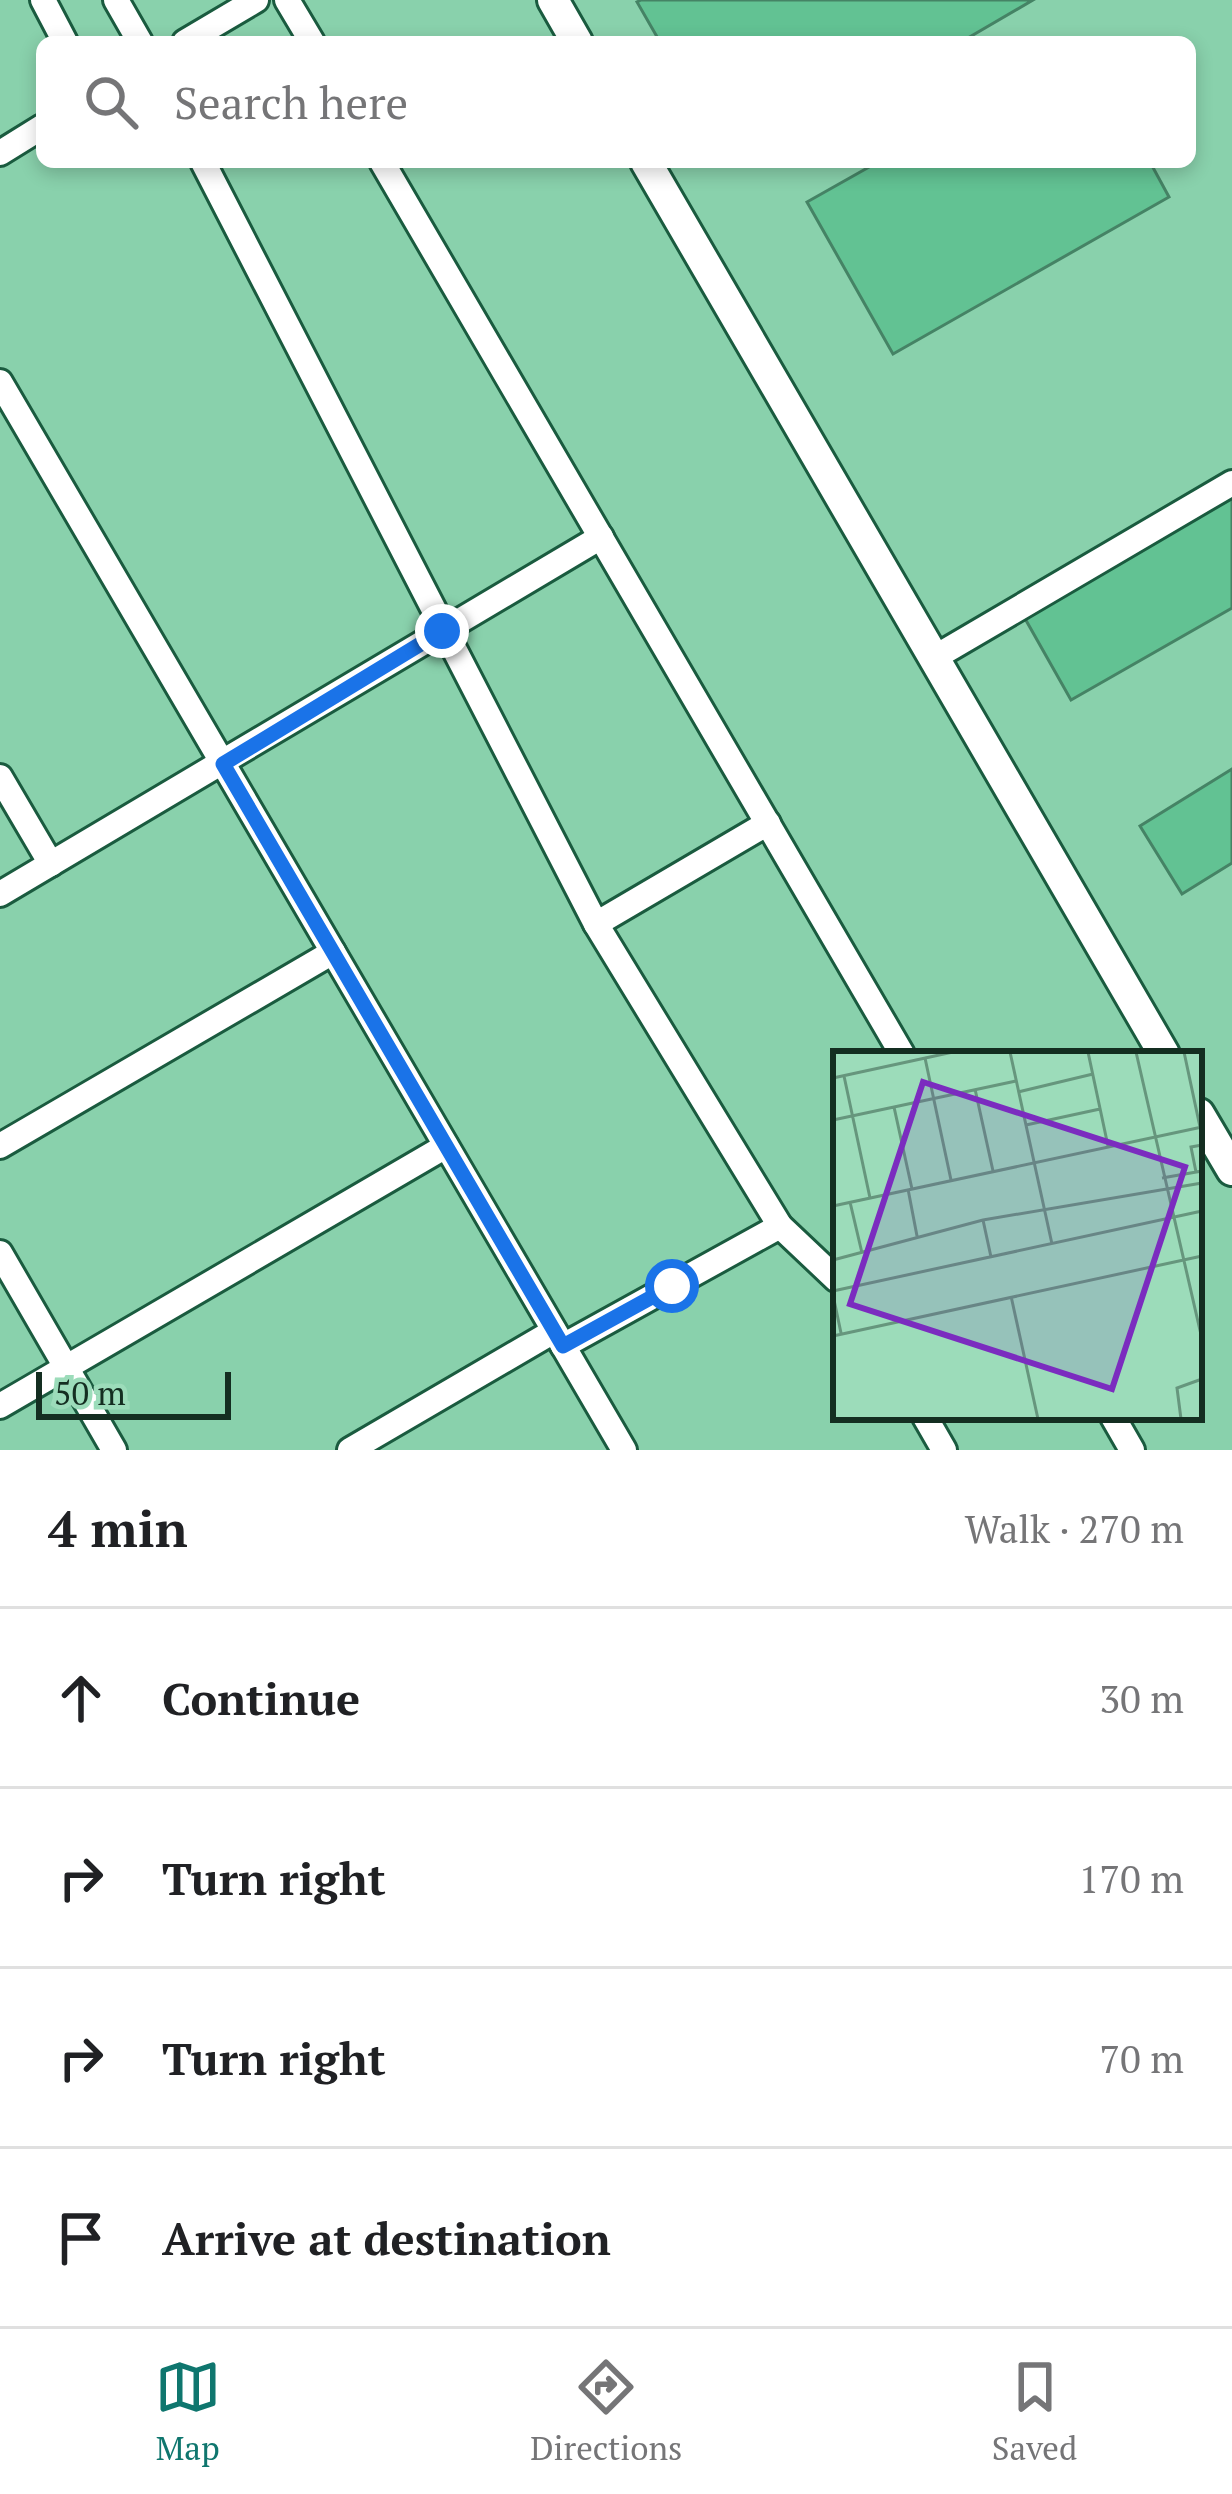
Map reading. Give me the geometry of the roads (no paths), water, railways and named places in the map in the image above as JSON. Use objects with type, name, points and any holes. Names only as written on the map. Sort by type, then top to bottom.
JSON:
[{"type":"street","points":[[43,0],[62,36]]},
{"type":"street","points":[[116,0],[137,36]]},
{"type":"street","points":[[195,36],[256,0]]},
{"type":"street","points":[[287,0],[308,36]]},
{"type":"street","points":[[553,0],[574,36]]},
{"type":"street","points":[[0,153],[36,131]]},
{"type":"street","points":[[206,168],[596,924],[780,1226],[833,1277]]},
{"type":"street","points":[[386,168],[900,1051]]},
{"type":"street","points":[[649,168],[1161,1051]]},
{"type":"street","points":[[0,382],[10,423],[223,764],[624,1450]]},
{"type":"street","points":[[932,659],[1232,483]]},
{"type":"street","points":[[0,894],[601,537]]},
{"type":"street","points":[[0,777],[51,864]]},
{"type":"street","points":[[596,924],[768,823]]},
{"type":"street","points":[[0,1146],[333,952]]},
{"type":"street","points":[[1202,1119],[1232,1171]]},
{"type":"street","points":[[0,1406],[446,1146]]},
{"type":"street","points":[[350,1450],[780,1226]]},
{"type":"street","points":[[0,1253],[114,1450]]},
{"type":"street","points":[[927,1420],[944,1450]]},
{"type":"street","points":[[1115,1420],[1132,1450]]}]
